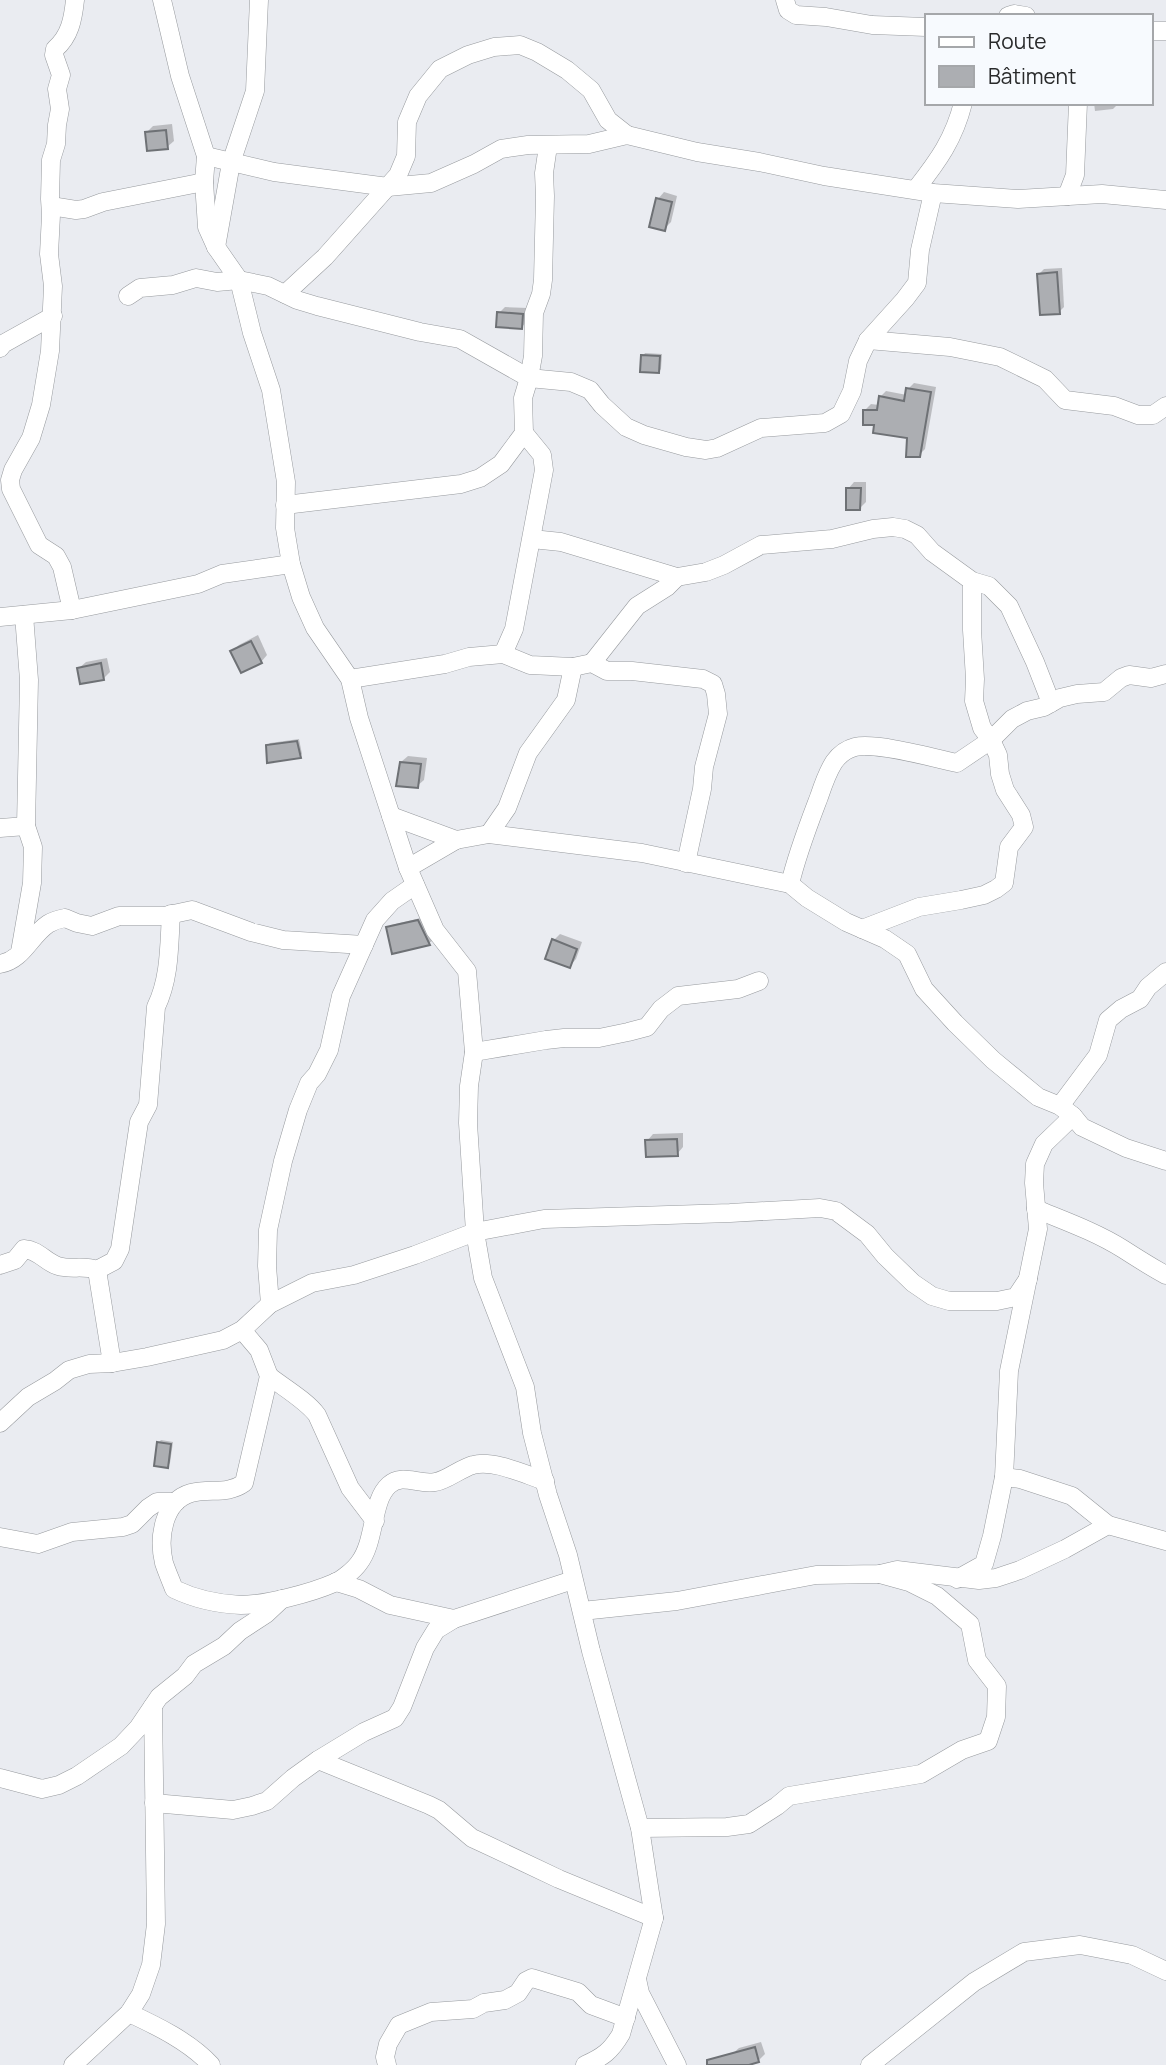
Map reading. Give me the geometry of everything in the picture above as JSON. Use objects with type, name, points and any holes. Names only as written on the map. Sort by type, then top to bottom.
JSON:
[{"type":"street","points":[[72,610],[62,567],[56,556],[39,545],[6,489],[31,438],[41,405],[50,351],[53,316],[49,254],[51,160],[56,144],[60,109],[57,89],[61,75],[54,55],[55,49],[71,28],[75,0]]},
{"type":"street","points":[[162,0],[180,76],[206,156],[204,182],[207,227],[216,247],[239,281],[252,333],[271,390],[286,482],[285,528],[300,597],[315,628],[350,678],[359,718],[408,868],[435,930],[467,971],[474,1052],[469,1086],[468,1123],[475,1232],[484,1278],[525,1387],[532,1433],[568,1555],[591,1651],[640,1828],[654,1918],[621,2034],[602,2057],[585,2065]]},
{"type":"street","points":[[216,247],[231,163],[255,91],[259,0]]},
{"type":"street","points":[[785,0],[788,10],[796,15],[872,25],[925,27]]},
{"type":"street","points":[[285,295],[325,257],[398,175],[406,156],[408,122],[418,96],[440,69],[468,55],[494,47],[520,45],[566,70],[591,89],[608,120],[627,135],[697,152],[824,176],[925,191],[1018,199],[1102,194],[1166,200]]},
{"type":"street","points":[[128,296],[140,288],[173,285],[196,278],[268,286],[297,300],[327,309],[460,339],[529,378],[571,382],[590,390],[626,427],[644,435],[686,447],[706,450],[717,448],[761,428],[825,423],[841,414],[852,391],[858,361],[868,340],[917,283],[925,191],[955,131],[962,105]]},
{"type":"street","points":[[1067,196],[1075,175],[1078,105]]},
{"type":"street","points":[[206,156],[274,172],[388,187],[431,183],[501,149],[528,145],[589,144],[627,135]]},
{"type":"street","points":[[503,654],[514,629],[544,471],[542,455],[524,433],[523,398],[533,356],[534,313],[543,280],[544,173],[548,146]]},
{"type":"street","points":[[51,206],[84,209],[103,202],[204,182]]},
{"type":"street","points":[[0,348],[53,316]]},
{"type":"street","points":[[868,340],[950,347],[1000,357],[1045,379],[1065,400],[1114,406],[1138,415],[1153,415],[1166,406]]},
{"type":"street","points":[[285,505],[461,485],[480,478],[501,464],[524,433]]},
{"type":"street","points":[[532,539],[561,542],[677,578],[724,565],[761,545],[832,539],[873,529],[905,529],[972,581],[989,586],[1009,606],[1051,704]]},
{"type":"street","points":[[0,617],[72,610],[198,584],[222,574],[291,564]]},
{"type":"street","points":[[350,678],[446,664],[469,657],[503,654],[530,665],[573,667],[592,663],[637,606],[677,578]]},
{"type":"street","points":[[862,929],[919,907],[984,895],[996,889],[1004,883],[1009,847],[1024,827],[1021,815],[1001,780],[998,755],[982,728],[974,701],[972,581]]},
{"type":"street","points":[[20,955],[32,883],[33,847],[26,826],[29,680],[24,615]]},
{"type":"street","points":[[592,663],[607,671],[703,679],[713,684],[718,714],[704,766],[702,789],[686,863]]},
{"type":"street","points":[[489,834],[507,808],[528,753],[566,700],[573,667]]},
{"type":"street","points":[[790,884],[824,780],[835,761],[847,749],[859,746],[893,750],[957,763],[991,740],[1012,719],[1027,711],[1051,704],[1060,698],[1104,692],[1129,675],[1151,678],[1166,674]]},
{"type":"street","points":[[391,816],[456,840]]},
{"type":"street","points":[[0,828],[26,826]]},
{"type":"street","points":[[408,868],[456,840],[489,834],[642,853],[790,884],[807,898],[907,954],[924,989],[954,1023],[1038,1097],[1067,1111],[1082,1127],[1115,1143],[1166,1161]]},
{"type":"street","points":[[270,1304],[268,1230],[283,1161],[300,1102],[329,1050],[341,996],[375,920],[391,901],[415,885]]},
{"type":"street","points":[[0,964],[8,963],[20,955],[50,922],[65,918],[92,926],[119,916],[171,914],[192,910],[251,932],[283,940],[364,945]]},
{"type":"street","points":[[0,1265],[15,1261],[24,1249],[34,1250],[48,1262],[61,1268],[89,1267],[97,1270],[114,1261],[120,1249],[139,1122],[148,1105],[156,1007],[167,976],[171,914]]},
{"type":"street","points":[[957,1579],[984,1564],[1004,1477],[1009,1371],[1038,1229],[1035,1164],[1044,1144],[1067,1111],[1098,1055],[1108,1020],[1140,999],[1148,987],[1166,972]]},
{"type":"street","points":[[474,1052],[555,1039],[599,1038],[628,1032],[646,1027],[661,1009],[678,996],[738,989],[759,981]]},
{"type":"street","points":[[0,1423],[28,1397],[69,1370],[89,1364],[112,1363],[189,1349],[223,1340],[242,1330],[270,1304],[312,1283],[366,1271],[475,1232],[544,1219],[820,1208],[836,1211],[867,1234],[913,1283],[932,1296],[949,1301],[997,1301],[1016,1297],[1028,1279]]},
{"type":"street","points":[[1036,1209],[1087,1230],[1166,1275]]},
{"type":"street","points":[[97,1270],[112,1363]]},
{"type":"street","points":[[242,1330],[260,1350],[269,1376],[311,1407],[317,1415],[350,1488],[375,1521]]},
{"type":"street","points":[[269,1376],[244,1482],[236,1489],[183,1496],[169,1509],[162,1533],[164,1561],[174,1589],[196,1599],[242,1605],[282,1598],[336,1582],[359,1564],[370,1541],[380,1494],[391,1482],[403,1478],[436,1482],[476,1464],[503,1467],[545,1481]]},
{"type":"street","points":[[1004,1477],[1020,1479],[1072,1496],[1108,1525],[1166,1541]]},
{"type":"street","points":[[0,1537],[38,1544],[72,1532],[123,1527],[132,1524],[157,1502],[176,1502]]},
{"type":"street","points":[[582,1611],[677,1601],[816,1575],[880,1574],[911,1570],[957,1579],[996,1578],[1065,1549],[1108,1525]]},
{"type":"street","points":[[640,1828],[727,1827],[749,1824],[789,1796],[921,1774],[962,1750],[988,1741],[996,1717],[997,1686],[978,1660],[970,1624],[937,1596],[909,1582],[880,1574]]},
{"type":"street","points":[[154,1802],[233,1810],[267,1801],[318,1760],[364,1732],[395,1718],[402,1707],[425,1648],[436,1630],[454,1619],[573,1580]]},
{"type":"street","points":[[336,1582],[390,1605],[454,1619]]},
{"type":"street","points":[[0,1778],[42,1789],[59,1785],[121,1746],[138,1728],[159,1697],[185,1676],[194,1664],[224,1646],[240,1631],[266,1614],[282,1598]]},
{"type":"street","points":[[74,2065],[129,2013],[141,1994],[151,1965],[156,1924],[153,1706]]},
{"type":"street","points":[[318,1760],[429,1805],[478,1841],[559,1879],[654,1918]]},
{"type":"street","points":[[870,2065],[974,1982],[1024,1952],[1080,1945],[1132,1955],[1166,1971]]},
{"type":"street","points":[[387,2065],[385,2057],[388,2044],[399,2025],[431,2011],[473,2009],[484,2003],[505,2000],[518,1993],[526,1981],[532,1978],[578,1992],[591,2005],[626,2018]]},
{"type":"street","points":[[637,1979],[640,1993],[677,2065]]},
{"type":"street","points":[[129,2013],[169,2034],[203,2056],[211,2065]]},
{"type":"street","points":[[614,2045],[618,2065]]},
{"type":"building","points":[[166,130],[168,149],[147,151],[145,132]]},
{"type":"building","points":[[656,198],[672,202],[665,231],[649,227]]},
{"type":"building","points":[[1057,272],[1060,314],[1040,315],[1037,274]]},
{"type":"building","points":[[497,312],[523,314],[522,329],[496,327]]},
{"type":"building","points":[[641,355],[660,356],[659,373],[640,372]]},
{"type":"building","points":[[906,388],[931,392],[920,457],[906,457],[907,438],[873,433],[874,425],[863,425],[863,410],[877,410],[879,396],[904,401]]},
{"type":"building","points":[[846,488],[861,488],[860,510],[846,510]]},
{"type":"building","points":[[251,641],[262,663],[241,673],[230,651]]},
{"type":"building","points":[[101,663],[104,680],[80,684],[77,668]]},
{"type":"building","points":[[297,741],[301,758],[267,763],[266,745]]},
{"type":"building","points":[[400,762],[421,764],[418,788],[396,786]]},
{"type":"building","points":[[418,920],[430,945],[392,954],[386,927]]},
{"type":"building","points":[[552,939],[577,949],[570,968],[545,959]]},
{"type":"building","points":[[677,1139],[678,1156],[646,1157],[645,1140]]},
{"type":"building","points":[[157,1442],[171,1444],[168,1468],[154,1466]]},
{"type":"building","points":[[755,2047],[759,2062],[749,2065],[707,2065],[707,2060]]}]
